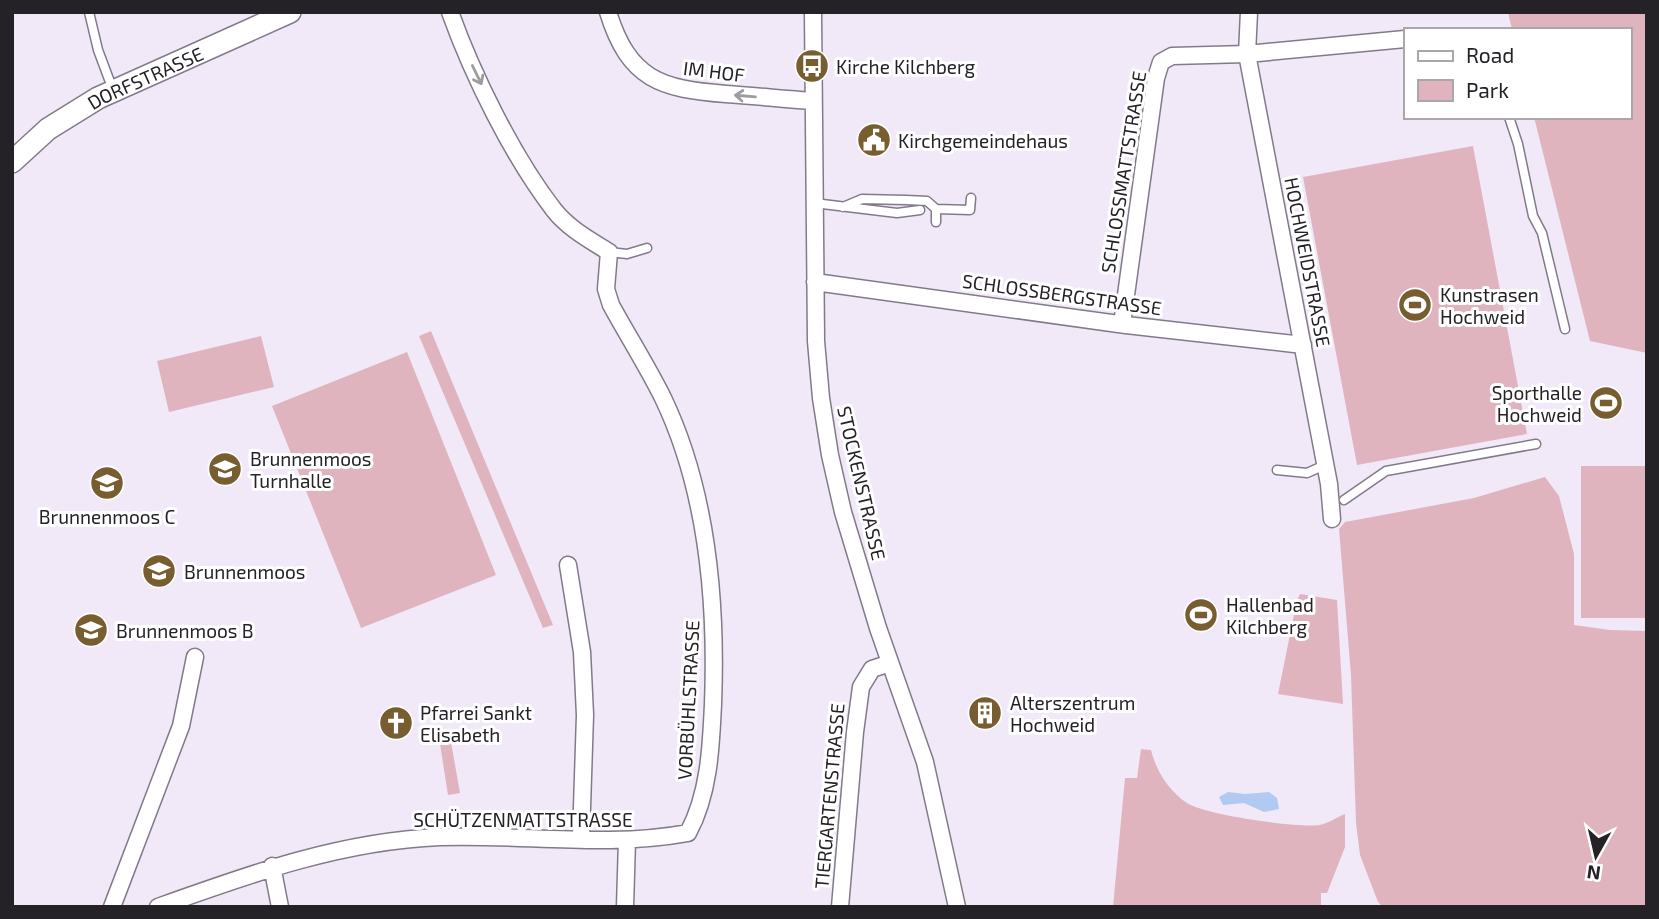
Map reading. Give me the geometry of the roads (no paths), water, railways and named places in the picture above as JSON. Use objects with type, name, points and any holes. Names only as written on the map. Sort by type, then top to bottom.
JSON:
[{"type":"street","name":"DORFSTRASSE","points":[[12,162],[48,129],[113,90],[290,12]]},
{"type":"street","points":[[450,12],[461,42],[513,146],[555,212],[579,234],[609,253]]},
{"type":"street","name":"IM HOF","points":[[608,12],[615,36],[625,53],[638,68],[665,84],[697,92],[813,101]]},
{"type":"street","name":"STOCKENSTRASSE","points":[[813,12],[815,282],[819,376],[830,455],[844,512],[890,663],[925,761],[957,907]]},
{"type":"street","name":"HOCHWEIDSTRASSE","points":[[1249,12],[1247,54],[1325,465],[1332,519]]},
{"type":"street","name":"SCHLOSSMATTSTRASSE","points":[[1122,324],[1156,78],[1161,62],[1172,57],[1247,54],[1404,39]]},
{"type":"street","name":"VORBÜHLSTRASSE","points":[[609,253],[606,289],[611,305],[663,398],[684,450],[699,508],[708,559],[714,646],[711,730],[704,794],[698,815],[688,833]]},
{"type":"street","name":"SCHLOSSBERGSTRASSE","points":[[815,282],[1122,324],[1303,345]]},
{"type":"street","points":[[568,565],[582,652],[585,715],[581,838]]},
{"type":"street","points":[[112,907],[180,726],[195,657]]},
{"type":"street","name":"TIERGARTENSTRASSE","points":[[840,907],[861,687],[872,669],[890,663]]},
{"type":"street","name":"SCHÜTZENMATTSTRASSE","points":[[158,907],[272,866],[349,848],[440,837],[627,840],[688,833]]},
{"type":"street","points":[[625,907],[627,840]]},
{"type":"street","points":[[272,866],[280,907]]},
{"type":"lane","points":[[89,12],[98,50],[113,90]]},
{"type":"lane","points":[[1510,119],[1518,144],[1533,216],[1542,233],[1565,329]]},
{"type":"lane","points":[[843,206],[862,199],[906,200],[927,201],[936,209],[970,210],[971,198]]},
{"type":"lane","points":[[814,203],[897,213],[920,210]]},
{"type":"lane","points":[[936,209],[936,222]]},
{"type":"lane","points":[[609,253],[626,254],[647,248]]},
{"type":"lane","points":[[1344,500],[1385,471],[1536,444]]},
{"type":"lane","points":[[1277,470],[1307,473],[1325,465]]},
{"type":"water","points":[[1228,792],[1269,792],[1277,798],[1279,809],[1264,812],[1244,803],[1223,805],[1219,797]]},
{"type":"place","name":"Kirche Kilchberg","points":[[812,66]]},
{"type":"place","name":"Kirchgemeindehaus","points":[[874,140]]},
{"type":"place","name":"Kunstrasen Hochweid","points":[[1415,305]]},
{"type":"place","name":"Sporthalle Hochweid","points":[[1606,403]]},
{"type":"place","name":"Brunnenmoos Turnhalle","points":[[225,469]]},
{"type":"place","name":"Brunnenmoos C","points":[[107,483]]},
{"type":"place","name":"Brunnenmoos","points":[[159,571]]},
{"type":"place","name":"Hallenbad Kilchberg","points":[[1201,615]]},
{"type":"place","name":"Brunnenmoos B","points":[[91,630]]},
{"type":"place","name":"Alterszentrum Hochweid","points":[[985,713]]},
{"type":"place","name":"Pfarrei Sankt Elisabeth","points":[[396,723]]}]
